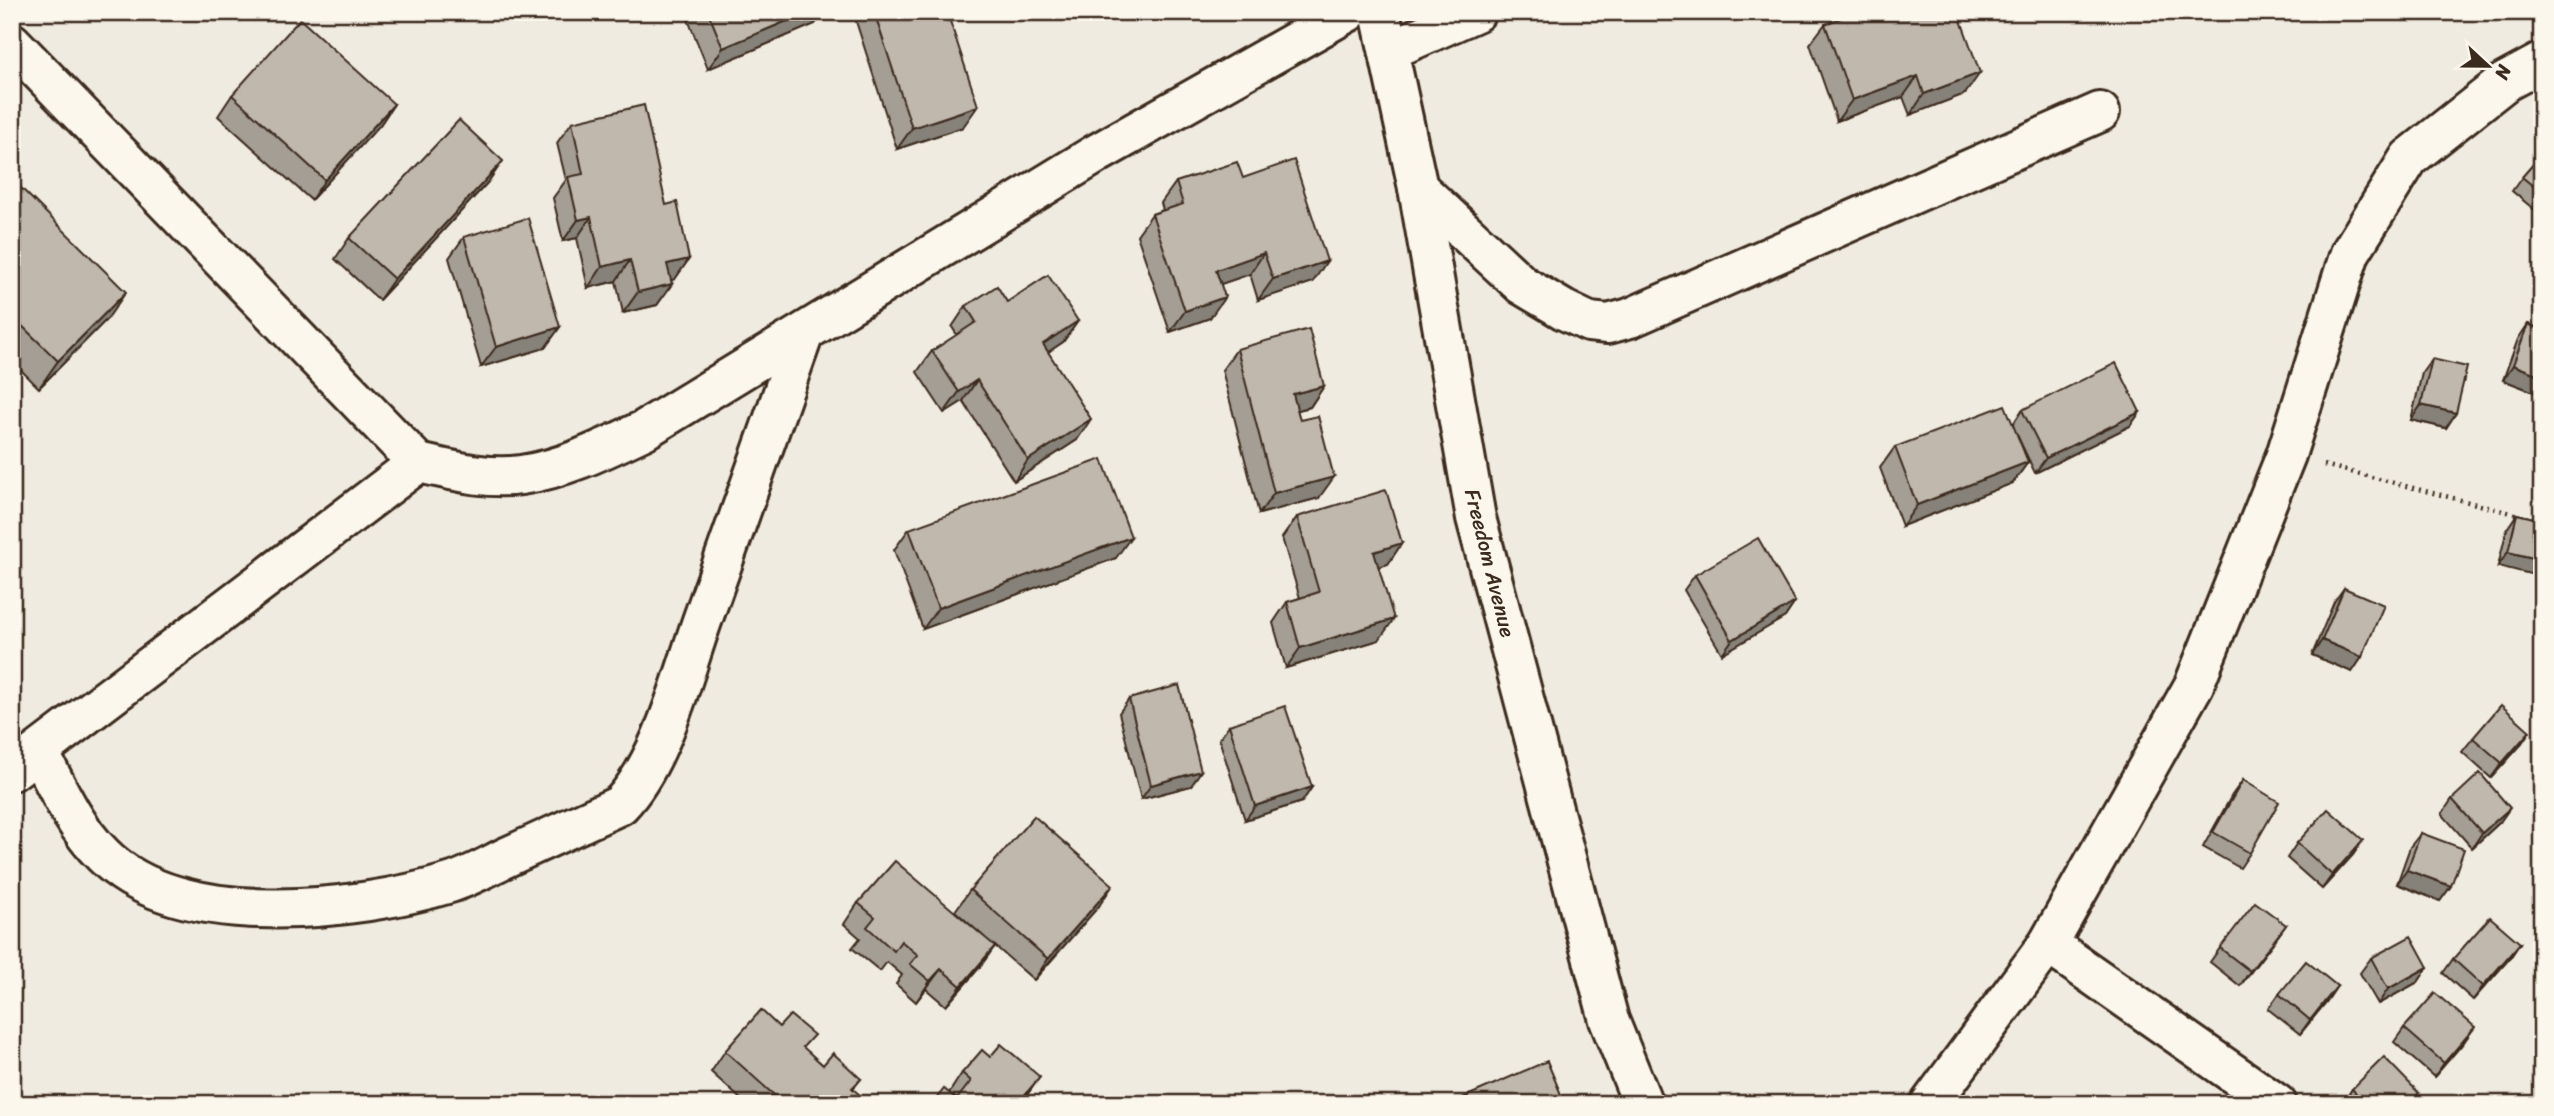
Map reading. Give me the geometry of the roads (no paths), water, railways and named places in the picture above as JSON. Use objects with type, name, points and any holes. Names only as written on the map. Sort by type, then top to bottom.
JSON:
[{"type":"street","points":[[12,43],[418,463],[485,475],[521,475],[578,461],[643,430],[1096,154],[1348,12]]},
{"type":"street","name":"Freedom Avenue","points":[[1380,12],[1418,188],[1476,518],[1609,1020],[1643,1104]]},
{"type":"street","points":[[1390,50],[1476,12]]},
{"type":"street","points":[[1930,1104],[2048,944],[2194,685],[2286,455],[2350,253],[2409,158],[2505,82],[2542,62]]},
{"type":"street","points":[[1418,188],[1521,285],[1589,322],[1608,324],[1630,318],[2100,112]]},
{"type":"street","points":[[418,463],[26,762],[105,857],[138,881],[196,902],[248,909],[379,901],[453,882],[620,805],[634,790],[646,770],[672,707],[804,333]]},
{"type":"street","points":[[2048,944],[2277,1104]]}]
